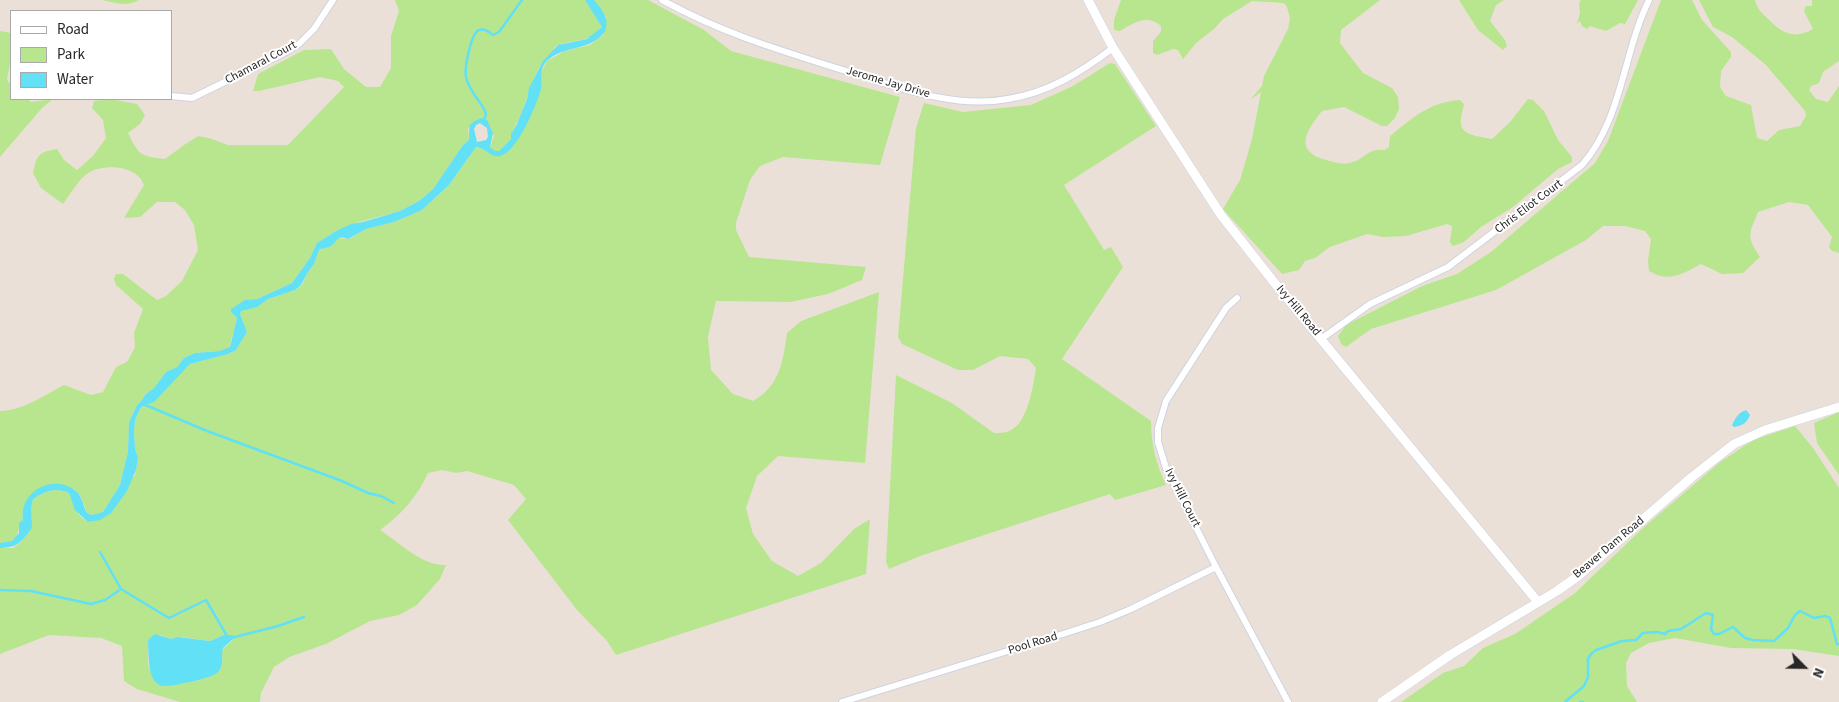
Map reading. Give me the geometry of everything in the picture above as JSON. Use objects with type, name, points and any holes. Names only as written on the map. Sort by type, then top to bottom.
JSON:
[{"type":"street","name":"Chamaral Court","points":[[172,96],[192,98],[284,53],[299,44],[314,29],[333,0]]},
{"type":"street","name":"Jerome Jay Drive","points":[[662,0],[706,23],[770,48],[916,92],[962,101],[1008,100],[1048,88],[1068,79],[1113,48]]},
{"type":"street","name":"Ivy Hill Road","points":[[1088,0],[1113,48],[1221,215],[1538,602]]},
{"type":"street","name":"Chris Eliot Court","points":[[1321,338],[1370,304],[1448,267],[1582,165],[1592,154],[1609,121],[1641,18],[1649,0]]},
{"type":"street","name":"Ivy Hill Court","points":[[1237,298],[1226,308],[1174,386],[1163,408],[1158,428],[1158,442],[1166,468],[1288,702]]},
{"type":"street","name":"Beaver Dam Road","points":[[1382,702],[1488,630],[1538,602],[1578,576],[1734,444],[1750,435],[1839,406]]},
{"type":"street","name":"Pool Road","points":[[842,702],[1092,624],[1131,609],[1216,567]]},
{"type":"green space","points":[[102,0],[139,0],[125,4]]},
{"type":"green space","points":[[395,0],[585,0],[602,26],[594,35],[588,38],[555,47],[536,74],[511,139],[499,151],[495,151],[490,147],[494,136],[485,118],[468,128],[469,140],[463,145],[433,189],[419,201],[400,211],[359,222],[336,231],[317,243],[310,258],[292,283],[257,299],[248,300],[231,312],[237,318],[229,349],[195,353],[184,358],[177,367],[166,372],[154,388],[137,405],[129,422],[128,452],[120,485],[103,512],[92,515],[87,513],[81,497],[74,489],[44,486],[35,492],[25,504],[23,520],[20,523],[15,538],[0,543],[0,411],[25,405],[64,385],[91,395],[103,392],[116,367],[127,362],[135,347],[134,333],[143,309],[116,285],[114,279],[116,274],[123,274],[157,300],[166,296],[182,281],[198,250],[194,225],[185,210],[175,202],[157,202],[140,217],[124,218],[144,185],[135,173],[111,167],[88,173],[63,204],[41,188],[33,173],[39,155],[46,151],[57,149],[64,160],[77,170],[93,156],[106,138],[103,120],[92,108],[94,101],[102,100],[115,100],[137,104],[145,115],[140,124],[128,133],[138,151],[146,156],[165,159],[198,136],[228,145],[288,145],[344,87],[338,81],[320,77],[253,91],[258,74],[304,50],[331,49],[344,69],[366,87],[380,87],[391,68],[391,36],[399,11]]},
{"type":"green space","points":[[594,0],[648,0],[704,30],[731,51],[900,97],[880,165],[783,157],[760,166],[750,180],[736,223],[736,230],[749,257],[866,267],[862,280],[828,294],[790,302],[716,301],[708,337],[711,370],[733,394],[753,401],[769,388],[779,372],[787,333],[801,321],[879,292],[865,463],[778,456],[757,476],[746,508],[753,534],[772,561],[798,576],[821,563],[854,529],[870,519],[866,574],[616,655],[607,641],[577,610],[508,520],[526,499],[514,485],[467,471],[456,473],[442,470],[428,473],[419,490],[408,504],[380,530],[420,558],[428,562],[446,565],[440,579],[417,605],[399,615],[370,621],[326,644],[289,657],[274,667],[261,693],[260,702],[180,702],[137,689],[124,681],[122,646],[101,638],[49,635],[0,654],[0,548],[13,548],[20,543],[29,531],[33,499],[51,491],[59,490],[69,493],[79,515],[91,522],[127,491],[130,481],[135,475],[138,457],[135,449],[134,431],[135,420],[141,407],[151,403],[190,364],[236,350],[247,332],[240,314],[241,310],[252,308],[268,299],[295,290],[302,285],[314,264],[319,250],[331,246],[338,238],[349,239],[366,229],[394,222],[422,210],[449,185],[476,147],[496,155],[504,153],[534,105],[542,85],[541,72],[547,61],[565,51],[590,45],[603,35],[606,17]],"holes":[[[160,635],[171,639],[182,637],[210,641],[224,635],[233,635],[232,641],[222,650],[222,665],[218,672],[205,678],[166,686],[150,671],[148,640]]]},
{"type":"green space","points":[[1121,0],[1380,0],[1341,30],[1340,43],[1363,73],[1392,88],[1398,97],[1399,109],[1395,118],[1387,126],[1382,126],[1344,107],[1322,111],[1308,133],[1306,146],[1309,151],[1326,160],[1344,164],[1350,163],[1370,152],[1385,150],[1389,147],[1390,136],[1422,112],[1439,104],[1460,100],[1464,104],[1461,119],[1462,128],[1474,135],[1492,139],[1511,121],[1528,99],[1533,100],[1544,111],[1558,140],[1572,157],[1572,162],[1558,169],[1513,207],[1481,227],[1464,242],[1453,246],[1450,242],[1452,226],[1447,224],[1406,236],[1383,237],[1367,234],[1330,247],[1315,258],[1305,261],[1299,270],[1282,274],[1223,209],[1240,180],[1252,139],[1261,92],[1250,100],[1262,86],[1264,76],[1288,29],[1290,18],[1287,7],[1284,3],[1252,1],[1223,19],[1196,43],[1183,59],[1178,50],[1173,49],[1157,55],[1153,53],[1153,41],[1161,32],[1161,26],[1156,22],[1145,20],[1120,31],[1114,30],[1114,20]]},
{"type":"green space","points":[[1459,0],[1504,0],[1496,5],[1490,21],[1505,40],[1507,46],[1503,50],[1478,30]]},
{"type":"green space","points":[[1581,0],[1638,0],[1625,24],[1620,23],[1606,31],[1590,26],[1587,29],[1582,26],[1580,21],[1577,24]]},
{"type":"green space","points":[[1661,0],[1692,0],[1702,20],[1731,52],[1731,57],[1721,71],[1720,87],[1726,96],[1751,105],[1757,138],[1767,141],[1779,130],[1800,126],[1806,116],[1805,111],[1766,65],[1732,37],[1713,27],[1699,0],[1755,0],[1760,11],[1778,28],[1789,33],[1800,34],[1813,29],[1804,11],[1806,6],[1812,6],[1812,0],[1839,0],[1839,61],[1823,72],[1819,83],[1811,86],[1809,90],[1816,99],[1828,102],[1839,86],[1839,253],[1832,251],[1829,247],[1832,237],[1808,205],[1789,202],[1758,212],[1750,235],[1760,257],[1743,273],[1722,274],[1701,264],[1675,276],[1656,275],[1649,271],[1648,261],[1651,239],[1645,231],[1625,226],[1603,226],[1586,240],[1496,290],[1371,329],[1346,347],[1341,344],[1338,336],[1346,325],[1422,286],[1457,274],[1491,252],[1595,163],[1608,141]]},
{"type":"green space","points":[[0,31],[10,33],[10,64],[7,80],[10,84],[10,100],[29,100],[31,102],[52,100],[42,108],[0,157]]},
{"type":"green space","points":[[1110,63],[1115,64],[1156,126],[1064,185],[1104,250],[1111,247],[1123,267],[1062,359],[1151,421],[1155,454],[1166,485],[1115,500],[1110,494],[920,556],[889,569],[886,562],[896,375],[952,403],[994,433],[999,433],[1009,431],[1021,421],[1028,404],[1036,368],[1028,359],[1000,356],[973,370],[958,370],[902,344],[898,337],[916,128],[924,103],[963,112],[1031,105],[1073,86]]},
{"type":"green space","points":[[1839,412],[1839,475],[1817,443],[1814,423]]},
{"type":"green space","points":[[1795,426],[1813,448],[1839,488],[1839,656],[1793,649],[1731,648],[1675,638],[1649,643],[1631,653],[1626,663],[1627,686],[1637,702],[1401,702],[1443,673],[1464,666],[1483,648],[1515,634],[1575,593],[1643,528],[1719,463],[1753,440]]},
{"type":"water","points":[[585,0],[594,0],[602,11],[607,22],[605,31],[593,42],[562,52],[548,60],[543,67],[542,85],[531,116],[520,137],[507,152],[496,156],[476,147],[449,185],[422,210],[394,222],[366,229],[348,239],[339,238],[331,246],[319,250],[314,264],[301,285],[295,290],[268,299],[257,307],[241,311],[240,314],[247,332],[236,350],[190,364],[154,402],[141,407],[135,420],[134,431],[135,449],[138,457],[136,470],[127,491],[111,513],[100,520],[88,522],[75,510],[69,493],[59,490],[46,492],[33,499],[31,509],[32,528],[25,537],[11,547],[0,548],[0,543],[12,541],[19,533],[19,523],[23,520],[23,510],[26,501],[32,493],[49,484],[68,486],[77,492],[87,513],[92,515],[103,512],[120,485],[128,452],[129,422],[137,405],[154,388],[166,372],[177,367],[184,358],[195,353],[220,351],[230,347],[237,318],[231,312],[231,309],[245,300],[257,299],[292,283],[310,258],[317,243],[351,224],[400,211],[419,201],[433,189],[463,145],[469,140],[470,126],[473,122],[481,118],[487,120],[493,133],[490,147],[495,151],[499,151],[511,139],[511,134],[527,99],[529,88],[543,61],[558,45],[587,39],[602,27]],"holes":[[[480,123],[487,128],[488,137],[486,140],[477,142],[474,129],[476,125]]]},
{"type":"water","points":[[1746,410],[1750,415],[1746,422],[1734,427],[1732,425],[1736,418],[1741,412]]},
{"type":"water","points":[[155,634],[171,639],[178,637],[210,641],[224,635],[233,635],[234,638],[223,648],[221,669],[217,673],[197,681],[166,686],[160,685],[155,681],[150,668],[148,640]]},
{"type":"waterway","points":[[484,120],[485,111],[466,77],[467,59],[473,37],[479,30],[485,30],[493,35],[499,32],[522,0]]},
{"type":"waterway","points":[[143,404],[207,431],[342,481],[368,493],[381,496],[394,503]]},
{"type":"waterway","points":[[100,552],[121,589],[169,618],[206,600],[227,636]]},
{"type":"waterway","points":[[0,590],[31,591],[91,604],[105,600],[121,589]]},
{"type":"waterway","points":[[1565,702],[1584,686],[1588,677],[1588,659],[1596,650],[1622,641],[1636,640],[1643,633],[1657,632],[1665,634],[1668,631],[1681,629],[1706,613],[1713,615],[1711,629],[1714,634],[1719,634],[1733,627],[1745,638],[1774,641],[1788,628],[1795,615],[1800,611],[1814,618],[1825,616],[1830,618],[1837,644],[1839,644]]},
{"type":"waterway","points":[[231,638],[304,617]]}]
